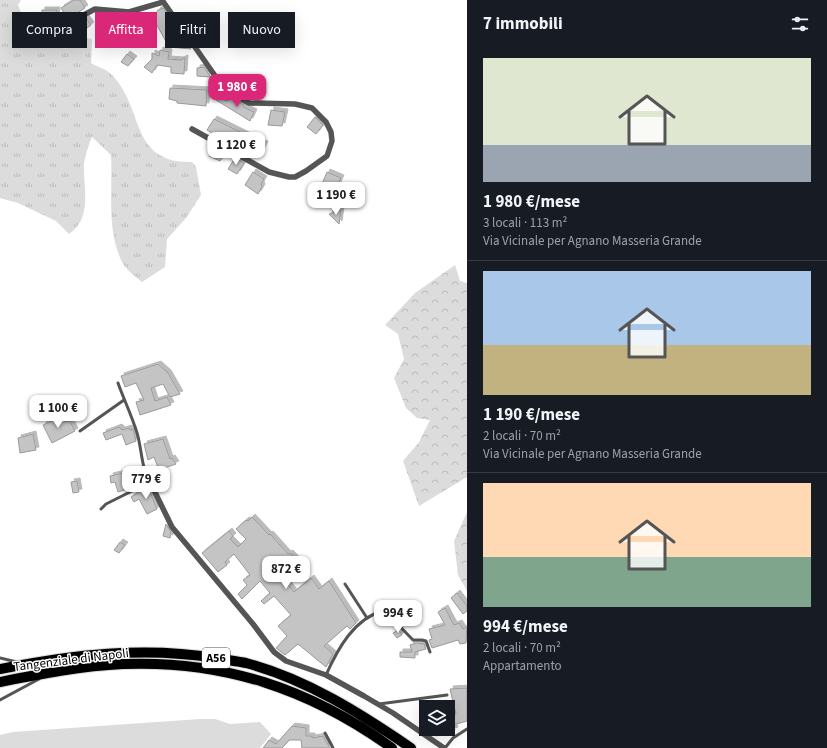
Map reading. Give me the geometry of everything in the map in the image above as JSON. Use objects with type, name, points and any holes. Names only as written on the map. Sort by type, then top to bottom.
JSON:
[{"type":"highway","name":"Tangenziale di Napoli","points":[[0,669],[73,656],[145,651],[195,655],[245,663],[288,678],[340,702],[372,721],[412,748]]},
{"type":"highway","name":"Tangenziale di Napoli","points":[[0,682],[56,672],[122,664],[203,667],[227,672],[296,693],[321,704],[364,728],[392,748]]},
{"type":"street","points":[[87,14],[95,10],[129,12],[162,1],[225,90],[231,94],[257,104],[295,104],[312,108],[326,122],[331,132],[332,141],[327,156],[306,171],[289,177],[269,172],[192,129]]},
{"type":"street","points":[[150,482],[172,527],[253,624],[274,652],[286,660],[326,676],[377,704],[444,748]]},
{"type":"lane","points":[[101,509],[106,504],[150,482],[145,475],[141,448],[133,420],[118,383]]},
{"type":"lane","points":[[80,431],[124,400]]},
{"type":"lane","points":[[345,584],[367,618]]},
{"type":"lane","points":[[326,676],[339,649],[354,629],[367,618],[384,610],[413,640],[426,641],[430,652]]},
{"type":"lane","points":[[0,658],[26,664]]},
{"type":"lane","points":[[0,700],[22,687],[56,672]]},
{"type":"lane","points":[[377,704],[447,695]]},
{"type":"lane","points":[[444,748],[453,738],[467,729]]},
{"type":"lane","points":[[326,733],[333,748]]},
{"type":"green space","points":[[0,0],[21,0],[18,5],[21,12],[12,12],[12,48],[87,48],[87,38],[92,39],[91,63],[112,75],[130,103],[141,132],[148,144],[158,154],[172,160],[192,162],[196,167],[201,195],[186,218],[167,239],[165,267],[142,282],[124,265],[117,249],[111,210],[111,155],[92,137],[84,164],[84,211],[81,220],[69,234],[56,221],[18,203],[0,198]]},
{"type":"green space","points":[[455,265],[460,281],[467,283],[467,477],[419,506],[403,461],[419,442],[430,420],[417,418],[406,408],[394,378],[404,359],[398,334],[385,325],[415,293]]},
{"type":"green space","points":[[467,512],[467,591],[458,575],[454,541]]},
{"type":"green space","points":[[215,719],[230,724],[260,722],[271,734],[260,748],[0,748],[0,735],[13,732]]},
{"type":"building","points":[[74,0],[80,0],[85,8],[79,12],[64,12],[61,8]]},
{"type":"building","points":[[163,8],[166,12],[165,40],[157,25],[158,10]]},
{"type":"building","points":[[42,10],[57,10],[57,12],[42,12]]},
{"type":"building","points":[[87,19],[91,25],[87,28]]},
{"type":"building","points":[[160,50],[169,52],[168,59],[180,60],[185,58],[184,74],[171,73],[171,67],[157,65],[152,73],[144,67],[152,59],[152,53],[159,56]]},
{"type":"building","points":[[127,54],[134,59],[128,66],[121,62]]},
{"type":"building","points":[[204,67],[210,77],[197,76],[197,68]]},
{"type":"building","points":[[170,88],[207,90],[206,106],[177,103],[177,101],[169,99]]},
{"type":"building","points":[[217,98],[228,101],[230,98],[244,105],[243,107],[254,112],[250,121],[216,100]]},
{"type":"building","points":[[271,110],[285,112],[282,126],[268,125]]},
{"type":"building","points":[[315,117],[323,125],[316,134],[307,127]]},
{"type":"building","points":[[214,119],[246,135],[240,144],[224,135],[222,139],[207,130]]},
{"type":"building","points":[[254,140],[265,144],[260,155],[250,151]]},
{"type":"building","points":[[215,147],[226,153],[220,161],[209,156]]},
{"type":"building","points":[[235,158],[244,163],[237,174],[228,169]]},
{"type":"building","points":[[253,172],[264,179],[258,194],[245,185]]},
{"type":"building","points":[[327,172],[341,178],[333,196],[319,191]]},
{"type":"building","points":[[341,210],[339,224],[329,214]]},
{"type":"building","points":[[158,364],[168,373],[180,394],[170,397],[163,384],[151,388],[155,401],[167,397],[171,405],[140,415],[136,402],[144,400],[136,383],[125,387],[121,376]]},
{"type":"building","points":[[62,416],[65,422],[70,421],[75,431],[52,443],[43,425]]},
{"type":"building","points":[[119,427],[122,430],[129,428],[130,430],[133,429],[136,441],[126,445],[122,434],[106,440],[103,433]]},
{"type":"building","points":[[33,434],[36,450],[20,453],[18,438]]},
{"type":"building","points":[[163,439],[170,459],[172,458],[176,464],[159,470],[154,457],[148,460],[144,444]]},
{"type":"building","points":[[127,472],[134,487],[118,492],[115,482],[111,483],[110,476]]},
{"type":"building","points":[[77,481],[79,492],[73,493],[71,482]]},
{"type":"building","points":[[148,487],[157,509],[147,514],[139,499],[134,502],[131,497]]},
{"type":"building","points":[[252,517],[288,554],[290,553],[303,567],[285,581],[294,592],[311,578],[319,589],[329,581],[356,623],[350,629],[347,626],[324,646],[333,654],[326,667],[298,644],[285,655],[276,648],[287,636],[278,626],[291,615],[274,596],[264,604],[261,601],[270,593],[260,581],[242,599],[238,594],[247,585],[243,580],[250,575],[234,554],[225,562],[227,565],[218,572],[202,553],[229,531],[233,536],[230,539],[238,547],[246,539],[236,529]]},
{"type":"building","points":[[166,524],[171,532],[170,538],[163,536]]},
{"type":"building","points":[[120,542],[125,545],[119,553],[114,550]]},
{"type":"building","points":[[457,593],[467,606],[467,611],[463,614],[451,598]]},
{"type":"building","points":[[445,608],[454,625],[459,623],[463,629],[467,627],[466,643],[460,644],[458,640],[432,648],[429,640],[432,639],[429,629],[445,625],[438,612]]},
{"type":"building","points":[[399,630],[402,635],[397,638],[393,633]]},
{"type":"building","points":[[417,643],[424,644],[426,649],[415,652],[415,658],[400,657],[400,652],[412,652],[410,645]]},
{"type":"building","points":[[467,688],[467,721],[455,724],[455,700],[453,700],[450,689]]},
{"type":"building","points":[[292,726],[306,728],[306,736],[312,736],[312,738],[323,736],[330,748],[302,748],[301,740],[289,740],[282,748],[263,748],[269,740],[276,744]]}]
